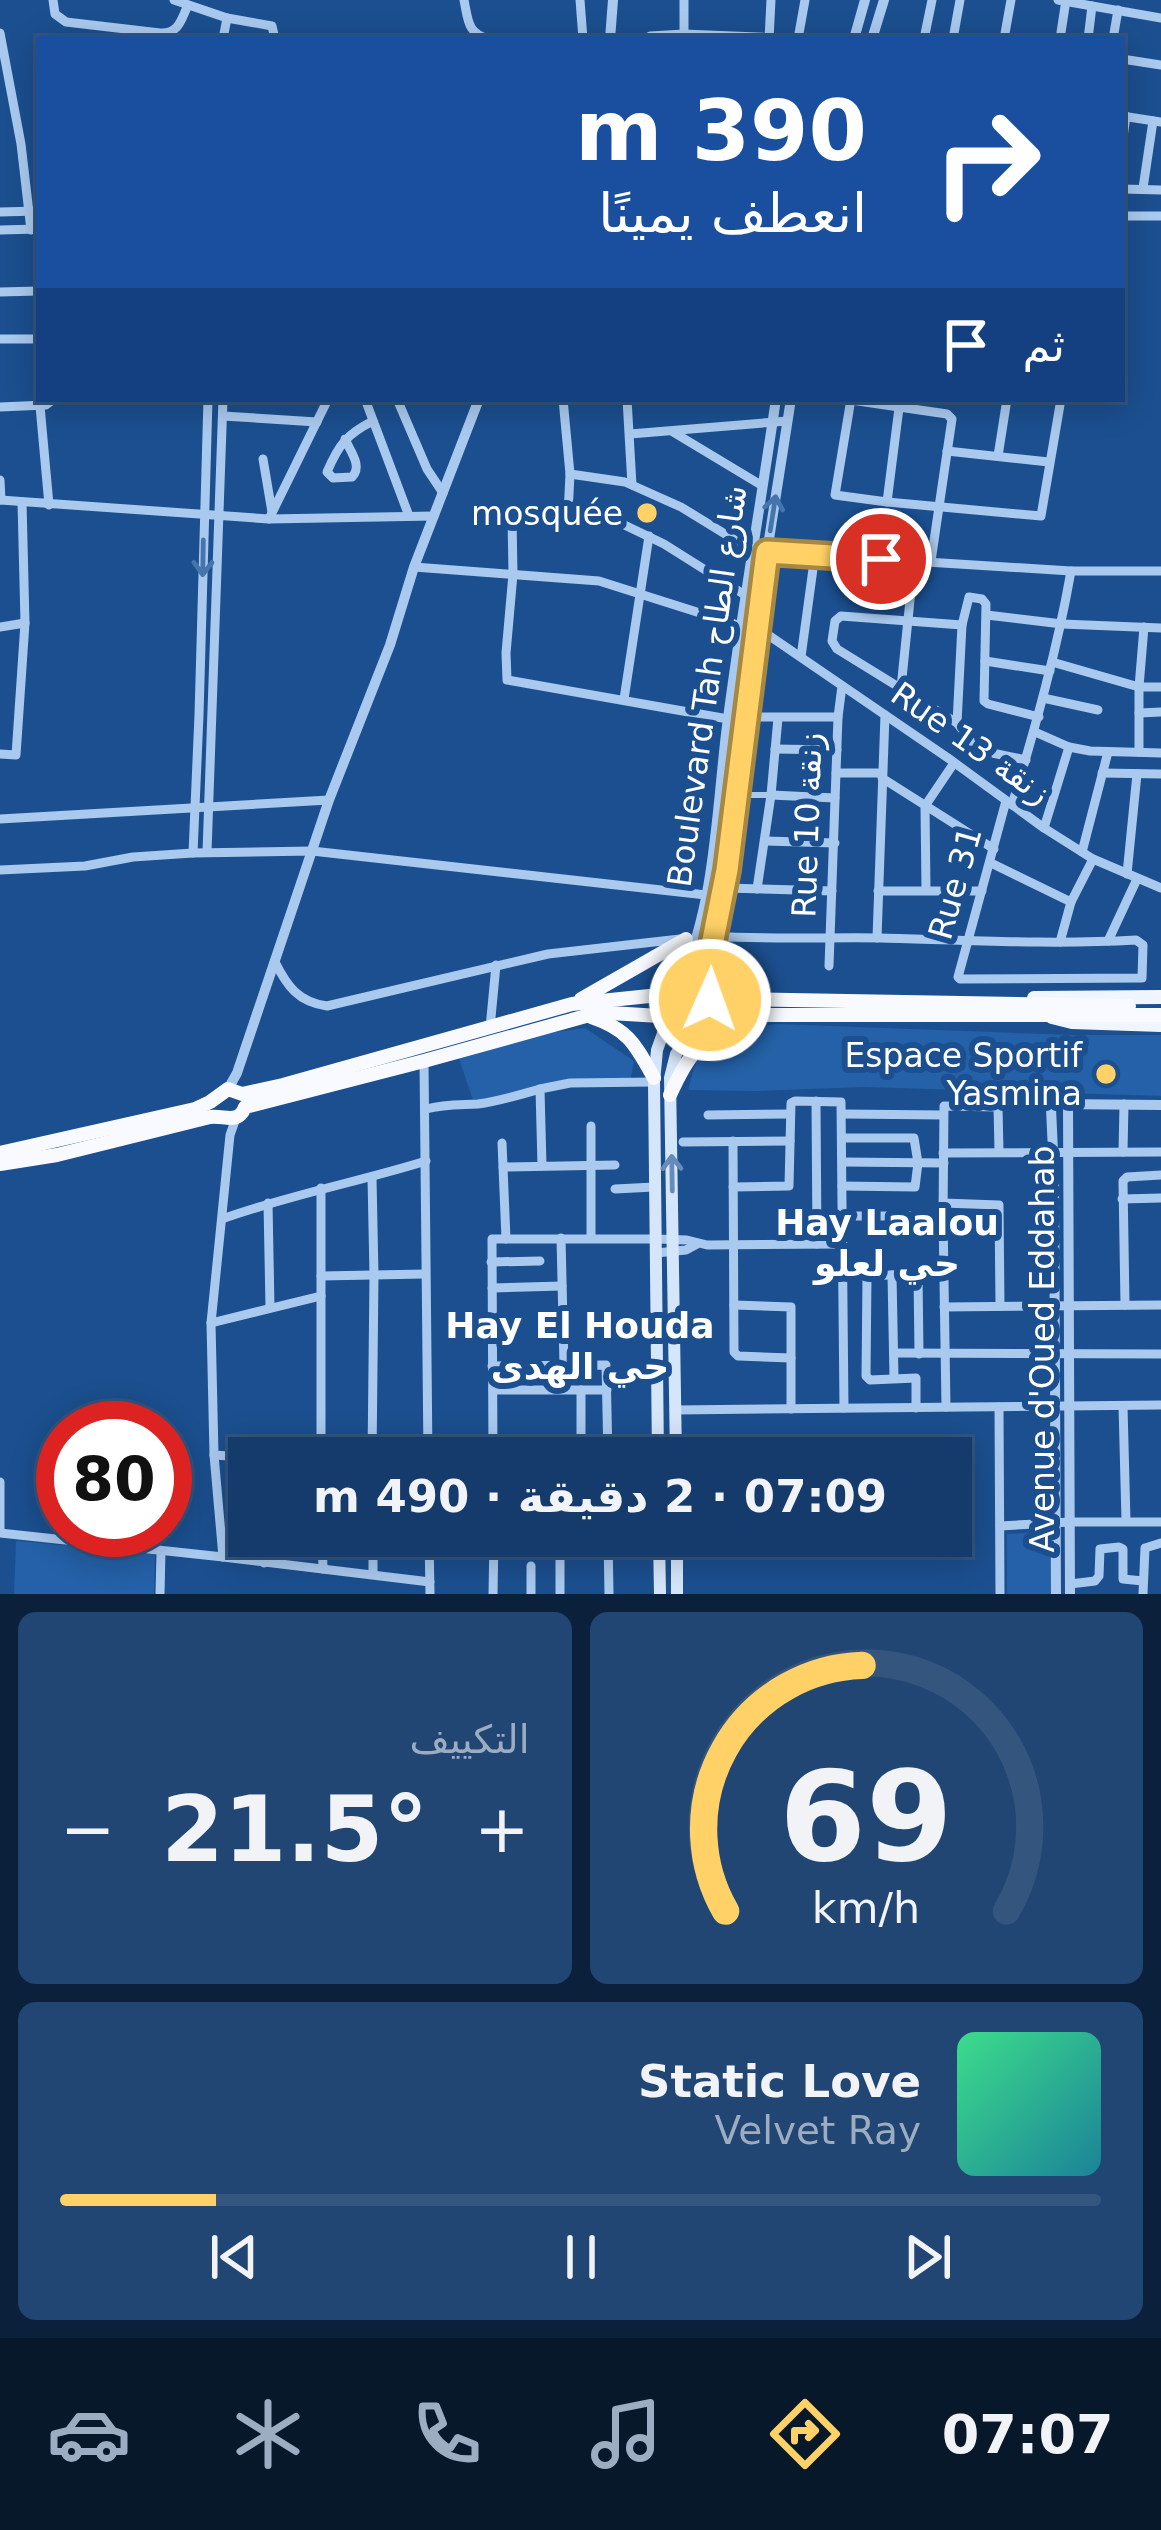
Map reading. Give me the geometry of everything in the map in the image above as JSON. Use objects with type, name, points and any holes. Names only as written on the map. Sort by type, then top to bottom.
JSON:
[{"type":"highway","points":[[572,1004],[691,938]]},
{"type":"highway","points":[[663,1020],[659,995],[668,983],[681,978],[734,999],[1161,1006]]},
{"type":"highway","points":[[0,1153],[195,1109],[231,1107],[586,1016],[610,1013],[663,1020],[680,1031],[692,1030],[707,1017],[711,1004],[707,991]]},
{"type":"highway","points":[[0,1164],[41,1159],[231,1107],[572,1004],[659,995]]},
{"type":"highway","points":[[707,1017],[1047,1016],[1161,1006]]},
{"type":"highway","points":[[586,1016],[624,1032],[654,1080]]},
{"type":"highway","points":[[670,1095],[687,1060],[706,1039],[728,1026],[768,1016]]},
{"type":"main road","points":[[1047,1016],[1072,1022],[1161,1025]]},
{"type":"main road","points":[[658,1437],[654,1080],[663,1020]]},
{"type":"main road","points":[[676,1437],[670,1095],[673,1061],[692,1030]]},
{"type":"main road","points":[[659,1557],[660,1594]]},
{"type":"main road","points":[[677,1557],[677,1594]]},
{"type":"street","points":[[52,0],[55,14],[66,22],[160,33],[178,28],[188,5]]},
{"type":"street","points":[[174,0],[227,18],[272,26],[274,36]]},
{"type":"street","points":[[212,14],[216,0]]},
{"type":"street","points":[[464,0],[469,27],[479,36]]},
{"type":"street","points":[[580,0],[583,36]]},
{"type":"street","points":[[610,36],[613,0]]},
{"type":"street","points":[[684,0],[684,34]]},
{"type":"street","points":[[770,36],[771,0]]},
{"type":"street","points":[[802,36],[805,0]]},
{"type":"street","points":[[853,36],[866,0]]},
{"type":"street","points":[[873,36],[884,0]]},
{"type":"street","points":[[925,36],[932,0]]},
{"type":"street","points":[[954,36],[960,0]]},
{"type":"street","points":[[1005,36],[1011,0]]},
{"type":"street","points":[[1060,36],[1063,0],[1161,17]]},
{"type":"street","points":[[1088,36],[1092,6]]},
{"type":"street","points":[[1114,36],[1118,10]]},
{"type":"street","points":[[224,36],[227,18]]},
{"type":"street","points":[[0,33],[35,229],[0,230]]},
{"type":"street","points":[[650,36],[727,36]]},
{"type":"street","points":[[1125,59],[1161,65]]},
{"type":"street","points":[[1125,116],[1157,122],[1143,188]]},
{"type":"street","points":[[1125,189],[1161,190]]},
{"type":"street","points":[[0,212],[34,211]]},
{"type":"street","points":[[1125,216],[1161,216]]},
{"type":"street","points":[[0,292],[36,291]]},
{"type":"street","points":[[0,339],[36,339]]},
{"type":"street","points":[[0,407],[50,402]]},
{"type":"street","points":[[193,853],[208,402]]},
{"type":"street","points":[[207,852],[223,402]]},
{"type":"street","points":[[270,515],[327,402]]},
{"type":"street","points":[[366,402],[409,516]]},
{"type":"street","points":[[398,402],[443,493]]},
{"type":"street","points":[[223,1557],[214,1455],[211,1322],[237,1073],[329,800],[478,402]]},
{"type":"street","points":[[563,402],[570,474],[568,514]]},
{"type":"street","points":[[627,402],[632,485]]},
{"type":"street","name":"Boulevard Tah شارع الطاح","points":[[681,978],[706,895],[775,402]]},
{"type":"street","name":"Boulevard Tah شارع الطاح","points":[[707,991],[790,402]]},
{"type":"street","points":[[850,402],[835,494],[1041,516],[1060,402]]},
{"type":"street","points":[[867,402],[952,419],[931,561]]},
{"type":"street","points":[[998,456],[1007,402]]},
{"type":"street","points":[[40,406],[49,505]]},
{"type":"street","points":[[887,502],[899,408]]},
{"type":"street","points":[[223,416],[317,422]]},
{"type":"street","points":[[344,439],[374,421]]},
{"type":"street","points":[[630,434],[787,421]]},
{"type":"street","points":[[670,430],[761,485]]},
{"type":"street","points":[[947,451],[1049,462]]},
{"type":"street","points":[[262,459],[270,515]]},
{"type":"street","points":[[570,474],[632,485],[698,516],[751,550]]},
{"type":"street","points":[[0,480],[1,500],[49,505],[220,514],[434,516]]},
{"type":"street","points":[[0,754],[16,755],[25,623],[22,502]]},
{"type":"street","points":[[728,719],[507,680],[512,517],[520,510],[612,519],[649,536],[745,596],[761,597]]},
{"type":"street","points":[[624,699],[649,536]]},
{"type":"street","points":[[767,552],[1071,571],[1161,571]]},
{"type":"street","points":[[801,657],[815,554]]},
{"type":"street","points":[[902,688],[914,561]]},
{"type":"street","points":[[414,567],[599,581],[758,628]]},
{"type":"street","name":"Rue 31","points":[[1071,571],[1039,717],[957,975],[960,979],[1142,977],[1140,941],[1108,941]]},
{"type":"street","points":[[926,890],[925,806],[951,760],[959,728],[962,625],[969,597],[985,601],[984,701],[1039,717]]},
{"type":"street","points":[[962,625],[842,616],[835,621],[832,641],[836,649],[959,728],[978,750],[1026,760]]},
{"type":"street","points":[[987,616],[1161,628]]},
{"type":"street","points":[[0,627],[25,623]]},
{"type":"street","points":[[1138,752],[1144,627]]},
{"type":"street","name":"Rue 13 زنقة","points":[[758,628],[1045,828],[1087,855],[1161,888]]},
{"type":"street","points":[[985,661],[1051,666],[1139,687],[1161,687]]},
{"type":"street","name":"Rue 10 زنقة","points":[[829,966],[842,686]]},
{"type":"street","points":[[1042,698],[1098,710]]},
{"type":"street","points":[[1139,712],[1161,712]]},
{"type":"street","points":[[877,938],[885,715]]},
{"type":"street","points":[[746,717],[838,717]]},
{"type":"street","points":[[757,889],[778,718]]},
{"type":"street","points":[[1034,732],[1069,746],[1161,753]]},
{"type":"street","points":[[1045,828],[1069,746]]},
{"type":"street","points":[[775,748],[837,750]]},
{"type":"street","points":[[1060,942],[1087,855],[1108,752]]},
{"type":"street","points":[[836,772],[882,776],[994,849]]},
{"type":"street","points":[[1102,773],[1161,775]]},
{"type":"street","points":[[713,936],[1108,941],[1132,876],[1137,775]]},
{"type":"street","points":[[736,795],[835,798]]},
{"type":"street","points":[[0,819],[329,800]]},
{"type":"street","points":[[765,841],[835,843]]},
{"type":"street","points":[[0,870],[207,852],[312,851],[706,895]]},
{"type":"street","points":[[991,863],[1071,902]]},
{"type":"street","points":[[724,888],[832,891]]},
{"type":"street","points":[[878,891],[982,891]]},
{"type":"street","points":[[275,962],[297,996],[327,1006],[548,954],[691,938]]},
{"type":"street","points":[[490,1028],[496,965]]},
{"type":"street","points":[[424,1061],[428,1437]]},
{"type":"street","points":[[426,1109],[452,1102],[471,1105],[501,1100],[570,1083],[654,1080]]},
{"type":"street","points":[[540,1089],[542,1166]]},
{"type":"street","points":[[733,1187],[789,1186],[790,1105],[795,1101],[841,1102],[844,1408]]},
{"type":"street","points":[[816,1101],[817,1244]]},
{"type":"street","name":"Avenue d'Oued Eddahab","points":[[1056,1594],[1064,1523],[1070,1406],[1070,1305],[1068,1104],[1054,1104],[1056,1406],[1064,1523],[1070,1589]]},
{"type":"street","points":[[1068,1104],[1161,1105]]},
{"type":"street","points":[[1123,1152],[1124,1104]]},
{"type":"street","points":[[843,1114],[998,1107],[999,1153]]},
{"type":"street","points":[[944,1111],[946,1407]]},
{"type":"street","points":[[708,1114],[790,1114]]},
{"type":"street","points":[[591,1126],[591,1238]]},
{"type":"street","points":[[842,1138],[914,1138],[918,1163],[915,1187],[842,1186]]},
{"type":"street","points":[[733,1141],[734,1352],[737,1356],[791,1358]]},
{"type":"street","points":[[683,1142],[790,1141]]},
{"type":"street","points":[[502,1143],[506,1239]]},
{"type":"street","points":[[843,1162],[918,1163],[999,1153],[1161,1152]]},
{"type":"street","points":[[222,1219],[426,1161]]},
{"type":"street","points":[[503,1167],[615,1165]]},
{"type":"street","points":[[1125,1305],[1123,1181],[1161,1175]]},
{"type":"street","points":[[371,1437],[373,1178]]},
{"type":"street","points":[[615,1189],[654,1187]]},
{"type":"street","points":[[321,1188],[321,1437]]},
{"type":"street","points":[[1122,1199],[1161,1198]]},
{"type":"street","points":[[268,1203],[270,1308]]},
{"type":"street","points":[[943,1203],[999,1205],[1000,1306]]},
{"type":"street","points":[[842,1216],[943,1216]]},
{"type":"street","points":[[561,1238],[564,1365]]},
{"type":"street","points":[[493,1437],[492,1239],[591,1238],[686,1250],[697,1244],[843,1244]]},
{"type":"street","points":[[491,1262],[540,1261]]},
{"type":"street","points":[[321,1276],[425,1274]]},
{"type":"street","points":[[918,1274],[919,1354]]},
{"type":"street","points":[[843,1276],[943,1274]]},
{"type":"street","points":[[867,1275],[866,1376],[870,1380],[916,1378],[916,1408]]},
{"type":"street","points":[[892,1275],[894,1378]]},
{"type":"street","points":[[492,1288],[562,1286]]},
{"type":"street","points":[[211,1322],[321,1296]]},
{"type":"street","points":[[734,1305],[790,1306],[791,1409]]},
{"type":"street","points":[[944,1307],[1161,1305]]},
{"type":"street","points":[[894,1353],[1161,1354]]},
{"type":"street","points":[[492,1366],[607,1366],[608,1437]]},
{"type":"street","points":[[493,1390],[607,1390]]},
{"type":"street","points":[[581,1390],[581,1437]]},
{"type":"street","points":[[675,1410],[1161,1405]]},
{"type":"street","points":[[1123,1406],[1126,1521]]},
{"type":"street","points":[[999,1407],[1000,1594]]},
{"type":"street","points":[[214,1455],[228,1456]]},
{"type":"street","points":[[0,1482],[0,1532],[36,1536]]},
{"type":"street","points":[[1000,1526],[1161,1522]]},
{"type":"street","points":[[1143,1594],[1145,1548],[1161,1544]]},
{"type":"street","points":[[1070,1589],[1098,1579],[1100,1549],[1119,1546],[1123,1549],[1123,1579],[1143,1581]]},
{"type":"street","points":[[192,1554],[373,1574],[430,1588],[429,1557]]},
{"type":"street","points":[[160,1594],[161,1557]]},
{"type":"street","points":[[264,1557],[264,1562]]},
{"type":"street","points":[[322,1557],[322,1569]]},
{"type":"street","points":[[373,1557],[373,1574]]},
{"type":"street","points":[[493,1594],[494,1557]]},
{"type":"street","points":[[560,1557],[560,1594]]},
{"type":"street","points":[[608,1557],[609,1594]]},
{"type":"street","points":[[531,1566],[531,1594]]},
{"type":"shaded area","points":[[777,1024],[1161,1035],[1161,1096],[864,1087],[688,1090],[697,1060],[711,1043],[731,1033]]},
{"type":"shaded area","points":[[585,1028],[634,1061],[631,1078],[569,1082],[475,1106],[457,1053],[519,1037]]},
{"type":"shaded area","points":[[1053,1531],[1053,1594],[1007,1594],[1007,1534]]},
{"type":"shaded area","points":[[16,1541],[36,1543],[36,1557],[155,1557],[154,1594],[14,1594]]},
{"type":"place","name":"mosquée","points":[[647,513]]},
{"type":"place","name":"Espace Sportif Yasmina","points":[[1106,1074]]},
{"type":"district","name":"Hay Laalou حي لعلو","points":[[887,1242]]},
{"type":"district","name":"Hay El Houda حي الهدى","points":[[580,1346]]},
{"type":"route","points":[[710,1000],[704,985],[727,870],[767,552],[881,559]]}]
